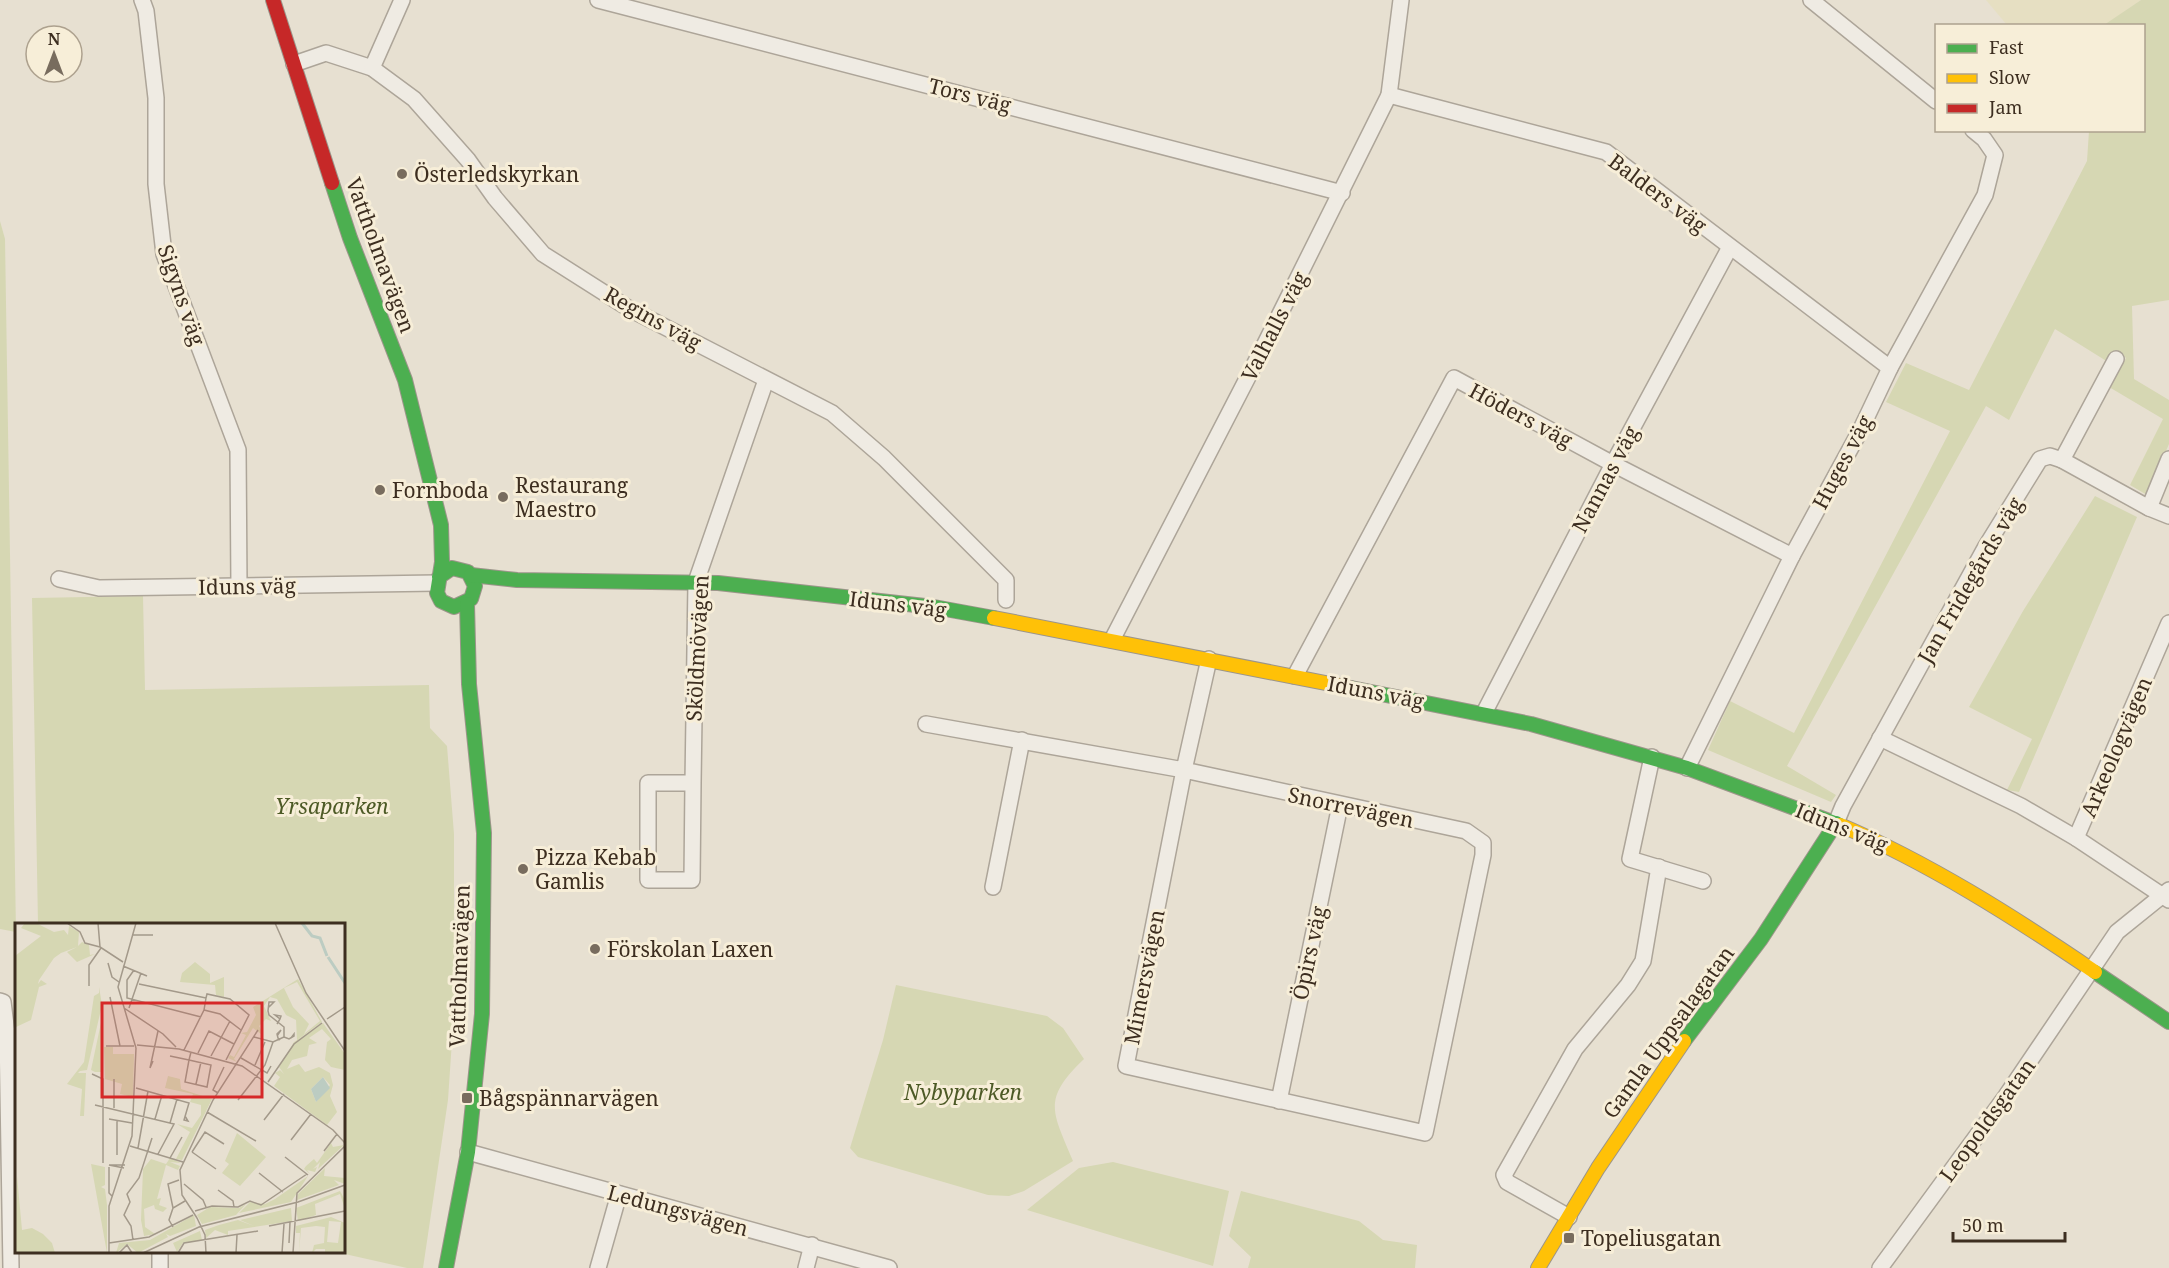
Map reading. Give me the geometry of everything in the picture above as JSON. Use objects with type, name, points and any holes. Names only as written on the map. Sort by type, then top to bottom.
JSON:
[{"type":"street","name":"Sigyns väg","points":[[142,0],[146,11],[156,98],[156,184],[164,254],[238,450],[239,586]]},
{"type":"street","name":"Vattholmavägen","points":[[273,0],[350,238],[405,380],[441,525],[442,562],[438,580]]},
{"type":"street","points":[[372,68],[402,0]]},
{"type":"street","name":"Tors väg","points":[[598,0],[1342,193]]},
{"type":"street","name":"Valhalls väg","points":[[1112,640],[1342,193],[1389,95],[1401,0]]},
{"type":"street","points":[[1811,0],[1935,100]]},
{"type":"street","name":"Regins väg","points":[[294,64],[326,53],[372,68],[414,99],[468,160],[495,198],[543,254],[628,308],[832,413],[884,458],[1005,580],[1006,600]]},
{"type":"street","name":"Balders väg","points":[[1389,95],[1606,152],[1890,368]]},
{"type":"street","name":"Huges väg","points":[[1687,768],[1792,556],[1861,429],[1890,368],[1985,195],[1995,155],[1984,139],[1975,132]]},
{"type":"street","name":"Nannas väg","points":[[1484,713],[1612,464],[1730,247]]},
{"type":"street","points":[[2116,359],[2062,460],[2149,508],[2169,516]]},
{"type":"street","name":"Höders väg","points":[[1295,676],[1454,378],[1612,464],[1792,556]]},
{"type":"street","name":"Sköldmövägen","points":[[693,783],[648,783],[648,880],[692,880],[693,783],[692,677],[696,582],[766,380]]},
{"type":"street","name":"Jan Fridegårds väg","points":[[1836,823],[1880,738],[1985,548],[2040,459],[2050,456],[2062,460]]},
{"type":"street","points":[[2149,508],[2169,459]]},
{"type":"street","name":"Vattholmavägen","points":[[441,525],[467,572]]},
{"type":"street","points":[[452,568],[467,572],[476,586],[471,598],[458,607],[446,604],[437,593],[438,580],[452,568]]},
{"type":"street","name":"Iduns väg","points":[[467,572],[517,580],[696,582],[934,607],[1484,713],[1652,757],[1836,823],[1894,848],[1978,896],[2169,1022]]},
{"type":"street","name":"Iduns väg","points":[[59,579],[99,588],[438,580]]},
{"type":"street","name":"Iduns väg","points":[[471,598],[492,585],[517,580]]},
{"type":"street","name":"Vattholmavägen","points":[[446,1268],[468,1152],[482,1014],[484,833],[468,664],[471,598]]},
{"type":"street","name":"Vattholmavägen","points":[[446,604],[468,664]]},
{"type":"street","name":"Arkeologvägen","points":[[2076,838],[2169,623]]},
{"type":"street","name":"Mimersvägen","points":[[1209,659],[1184,770],[1126,1066],[1425,1133]]},
{"type":"street","name":"Snorrevägen","points":[[926,724],[1184,770],[1466,831],[1483,843],[1483,855],[1425,1133]]},
{"type":"street","name":"Arkeologvägen","points":[[1880,738],[2021,806],[2167,896]]},
{"type":"street","points":[[993,887],[1022,740]]},
{"type":"street","points":[[1652,757],[1630,859],[1703,881]]},
{"type":"street","name":"Öpirs väg","points":[[1279,1101],[1340,805]]},
{"type":"street","name":"Gamla Uppsalagatan","points":[[1539,1268],[1662,1071],[1761,939],[1836,823]]},
{"type":"street","points":[[1569,1217],[1507,1182],[1504,1175],[1575,1049],[1628,985],[1643,961],[1659,867]]},
{"type":"street","name":"Leopoldsgatan","points":[[1880,1268],[2006,1096],[2117,932],[2167,896]]},
{"type":"street","points":[[1,999],[7,1032],[11,1268]]},
{"type":"street","name":"Ledungsvägen","points":[[468,1152],[889,1268]]},
{"type":"street","points":[[598,1268],[619,1194]]},
{"type":"street","points":[[806,1268],[812,1245]]},
{"type":"shaded area","points":[[1986,0],[2141,0],[2107,24],[2006,24]]},
{"type":"green space","points":[[2141,0],[2169,0],[2169,300],[2132,306],[2134,379],[2169,400],[2169,444],[2147,495],[2130,485],[2163,419],[2109,387],[2126,358],[2117,350],[2108,362],[2055,329],[2009,420],[1986,406],[1787,766],[1836,795],[1831,802],[1708,750],[1730,701],[1794,733],[1950,431],[1886,402],[1906,363],[1969,390],[2087,161],[2089,132],[2145,132],[2145,24],[2105,24]]},
{"type":"green space","points":[[0,221],[5,239],[16,923],[15,932],[0,929]]},
{"type":"green space","points":[[2095,496],[2137,517],[2019,792],[2007,790],[2032,739],[1969,707],[2023,611]]},
{"type":"green space","name":"Yrsaparken","points":[[143,596],[145,690],[429,685],[430,728],[447,746],[454,834],[454,1011],[448,1100],[423,1268],[407,1268],[340,1253],[345,1253],[345,923],[38,923],[32,598]]},
{"type":"green space","name":"Nybyparken","points":[[896,985],[1047,1016],[1063,1028],[1084,1059],[1070,1073],[1056,1096],[1056,1118],[1073,1161],[1024,1191],[1009,1196],[988,1195],[858,1157],[850,1148],[883,1040]]},
{"type":"green space","points":[[1113,1162],[1229,1191],[1213,1266],[1027,1210],[1079,1168]]},
{"type":"green space","points":[[1241,1191],[1359,1221],[1383,1240],[1417,1245],[1415,1268],[1248,1268],[1251,1257],[1229,1236]]},
{"type":"traffic: fast","points":[[332,183],[350,238],[405,380],[441,525],[442,562],[437,593],[441,601],[454,607],[471,599],[475,586],[468,572],[452,568],[439,577]]},
{"type":"traffic: fast","points":[[471,575],[517,580],[718,583],[934,607],[994,618]]},
{"type":"traffic: fast","points":[[446,1268],[468,1152],[482,1014],[484,833],[469,684],[467,604]]},
{"type":"traffic: fast","points":[[1351,688],[1531,724],[1687,768],[1840,825]]},
{"type":"traffic: fast","points":[[1684,1041],[1761,939],[1836,823]]},
{"type":"traffic: fast","points":[[2095,972],[2169,1022]]},
{"type":"traffic: slow","points":[[994,618],[1351,688]]},
{"type":"traffic: slow","points":[[1840,825],[1906,856],[1970,892],[2095,972]]},
{"type":"traffic: slow","points":[[1538,1268],[1598,1168],[1684,1041]]},
{"type":"traffic: jam","points":[[273,0],[332,183]]},
{"type":"place","name":"Österledskyrkan","points":[[402,174]]},
{"type":"place","name":"Fornboda","points":[[380,490]]},
{"type":"place","name":"Restaurang Maestro","points":[[503,497]]},
{"type":"place","name":"Pizza Kebab Gamlis","points":[[523,869]]},
{"type":"place","name":"Förskolan Laxen","points":[[595,949]]},
{"type":"place","name":"Bågspännarvägen","points":[[467,1098]]},
{"type":"place","name":"Topeliusgatan","points":[[1569,1238]]}]
